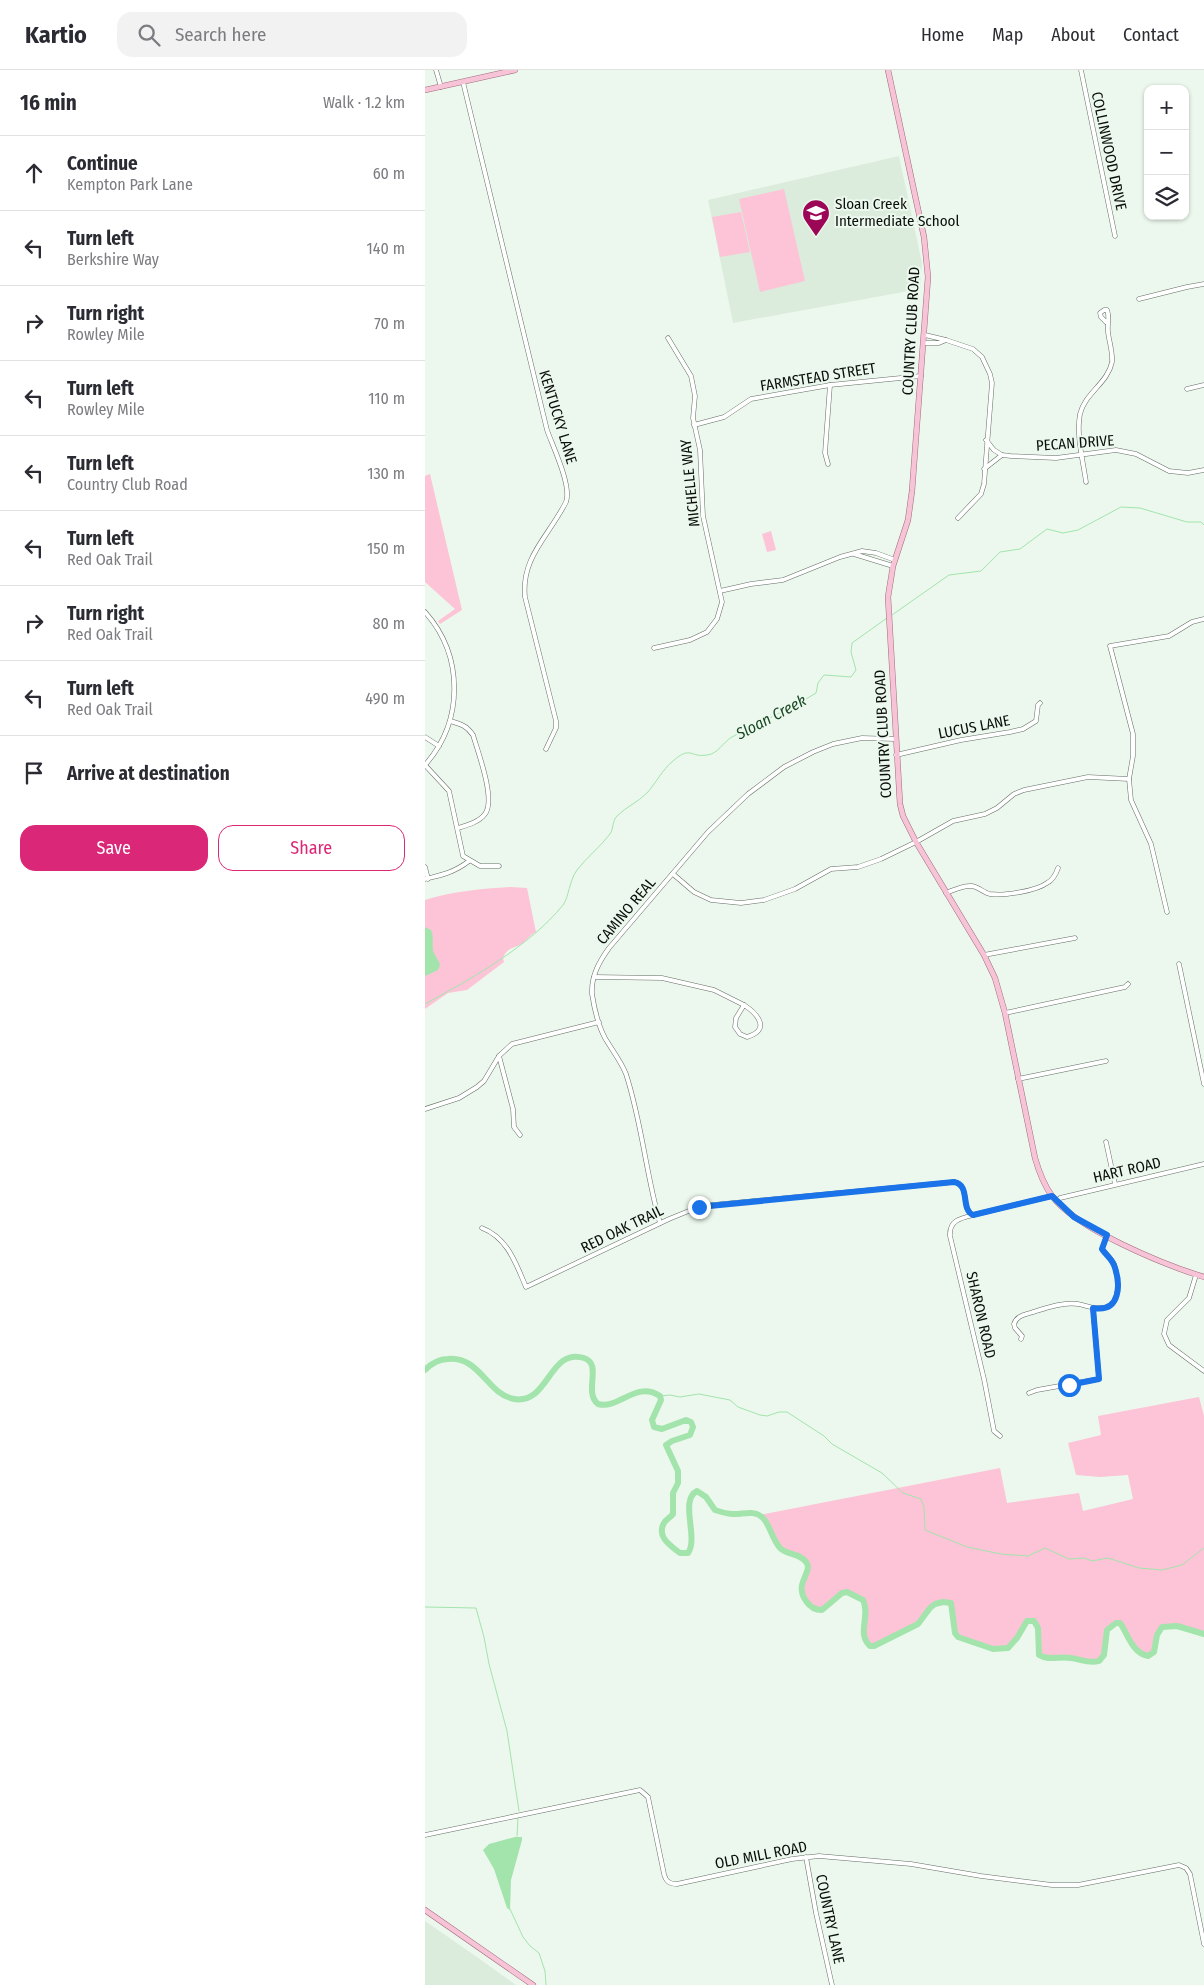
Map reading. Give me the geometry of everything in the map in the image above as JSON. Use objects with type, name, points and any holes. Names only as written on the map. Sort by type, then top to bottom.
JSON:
[{"type":"main road","points":[[425,90],[515,70]]},
{"type":"main road","name":"COUNTRY CLUB ROAD","points":[[888,70],[927,256],[928,277],[913,491],[908,520],[889,583],[888,607],[895,739],[900,804],[903,816],[916,842],[984,956],[995,978],[1005,1013],[1035,1158],[1045,1185],[1054,1199],[1074,1217],[1107,1235],[1163,1263],[1204,1277]]},
{"type":"main road","points":[[425,1910],[533,1985]]},
{"type":"street","points":[[436,70],[441,87]]},
{"type":"street","name":"COLLINWOOD DRIVE","points":[[1081,70],[1115,236]]},
{"type":"street","name":"KENTUCKY LANE","points":[[463,82],[547,430],[567,486],[568,497],[566,502],[529,564],[524,584],[525,597],[555,722],[555,728],[546,749]]},
{"type":"street","points":[[1139,299],[1204,284]]},
{"type":"street","points":[[1086,482],[1079,426],[1085,401],[1107,374],[1112,362],[1107,322]]},
{"type":"street","points":[[925,335],[973,349],[983,357],[988,365],[992,383],[984,484],[981,494],[958,518]]},
{"type":"street","name":"MICHELLE WAY","points":[[654,648],[690,640],[707,632],[717,619],[722,602],[703,516],[700,450],[693,425],[695,396],[691,376],[668,338]]},
{"type":"street","points":[[924,343],[939,343],[946,340]]},
{"type":"street","name":"FARMSTEAD STREET","points":[[693,425],[723,417],[751,399],[830,385],[921,376]]},
{"type":"street","points":[[827,464],[825,453],[830,385]]},
{"type":"street","points":[[1187,389],[1204,385]]},
{"type":"street","points":[[984,469],[1002,455],[994,450],[986,440]]},
{"type":"street","name":"PECAN DRIVE","points":[[1002,455],[1056,458],[1116,450],[1145,458],[1169,471],[1188,473],[1204,470]]},
{"type":"street","points":[[720,591],[751,584],[783,580],[851,554],[862,552],[876,554],[894,563]]},
{"type":"street","points":[[425,612],[442,636],[451,659],[455,692],[451,721],[439,746],[425,765],[449,791],[463,856],[480,866],[499,866]]},
{"type":"street","points":[[1167,912],[1151,844],[1131,800],[1129,779],[1133,756],[1133,734],[1110,646],[1169,636],[1193,622],[1204,620]]},
{"type":"street","name":"LUCUS LANE","points":[[896,755],[948,742],[1023,729],[1036,721],[1038,705],[1040,703]]},
{"type":"street","points":[[451,721],[463,725],[473,735],[490,804],[486,814],[479,820],[458,828]]},
{"type":"street","points":[[425,737],[439,746]]},
{"type":"street","name":"CAMINO REAL","points":[[660,1223],[654,1203],[635,1105],[628,1081],[619,1060],[603,1034],[592,993],[598,964],[609,948],[719,820],[748,794],[784,768],[813,752],[833,744],[862,738],[895,739]]},
{"type":"street","points":[[673,874],[694,892],[702,896],[723,902],[751,902],[789,892],[831,869],[864,865],[916,842],[953,821],[985,814],[997,808],[1014,794],[1024,790],[1088,777],[1129,779]]},
{"type":"street","points":[[425,867],[426,879],[446,874],[469,861]]},
{"type":"street","points":[[946,893],[973,886],[988,894],[1003,895],[1013,893],[1047,884],[1053,878],[1058,868]]},
{"type":"street","points":[[984,956],[1075,938]]},
{"type":"street","points":[[1179,964],[1204,1084]]},
{"type":"street","points":[[594,977],[662,978],[714,990],[744,1005],[755,1013],[760,1023],[760,1028],[757,1034],[747,1037],[740,1034],[735,1026],[736,1018],[744,1005]]},
{"type":"street","points":[[1005,1013],[1125,987],[1128,984]]},
{"type":"street","points":[[425,1109],[459,1098],[476,1088],[484,1081],[499,1056],[515,1043],[599,1022]]},
{"type":"street","points":[[499,1056],[513,1109],[514,1127],[520,1134]]},
{"type":"street","points":[[1018,1079],[1106,1060]]},
{"type":"street","points":[[1106,1142],[1115,1184]]},
{"type":"street","name":"HART ROAD","points":[[1054,1199],[1204,1164]]},
{"type":"street","name":"RED OAK TRAIL","points":[[482,1228],[496,1234],[505,1244],[526,1287],[690,1209],[705,1206],[954,1182],[959,1183],[963,1187],[968,1212],[971,1215],[976,1215]]},
{"type":"street","points":[[976,1215],[1054,1199]]},
{"type":"street","name":"SHARON ROAD","points":[[976,1215],[954,1221],[950,1227],[950,1236],[984,1379],[994,1432],[1000,1436]]},
{"type":"street","points":[[1021,1339],[1022,1336],[1014,1324],[1019,1316],[1067,1304],[1078,1304],[1093,1308],[1110,1305],[1118,1293],[1113,1264],[1102,1249],[1107,1235]]},
{"type":"street","points":[[1196,1275],[1189,1298],[1167,1320],[1164,1334],[1169,1345],[1204,1370]]},
{"type":"street","points":[[1029,1393],[1099,1379],[1093,1308]]},
{"type":"street","name":"OLD MILL ROAD","points":[[425,1835],[640,1790],[648,1797],[664,1874],[669,1882],[677,1884],[806,1857],[828,1856],[911,1864],[981,1876],[1062,1885],[1078,1884],[1181,1865],[1186,1868],[1190,1876],[1204,1944]]},
{"type":"street","name":"COUNTRY LANE","points":[[806,1857],[832,1985]]},
{"type":"shaded area","name":"Sloan Creek Intermediate School","points":[[899,156],[922,263],[920,289],[733,323],[708,200]]},
{"type":"shaded area","points":[[784,189],[805,281],[760,292],[739,199]]},
{"type":"shaded area","points":[[741,212],[750,252],[720,257],[712,217]]},
{"type":"shaded area","points":[[430,474],[462,610],[440,624],[438,621],[455,609],[425,582],[425,476]]},
{"type":"shaded area","points":[[771,531],[776,550],[767,552],[762,534]]},
{"type":"shaded area","points":[[510,887],[527,888],[536,932],[523,943],[509,950],[503,958],[504,962],[467,990],[448,993],[425,1009],[425,900],[456,892]]},
{"type":"shaded area","points":[[425,927],[431,930],[433,950],[440,965],[438,970],[425,976]]},
{"type":"shaded area","points":[[1199,1397],[1204,1416],[1204,1634],[1177,1625],[1162,1626],[1151,1655],[1145,1655],[1136,1649],[1120,1623],[1116,1623],[1106,1630],[1105,1647],[1099,1661],[1041,1656],[1038,1648],[1038,1630],[1035,1621],[1026,1620],[1017,1638],[1008,1647],[993,1648],[959,1637],[956,1632],[952,1603],[943,1601],[935,1604],[918,1624],[874,1646],[870,1646],[866,1641],[864,1630],[866,1612],[863,1600],[855,1595],[845,1593],[822,1610],[811,1605],[805,1599],[802,1591],[803,1582],[809,1567],[807,1563],[804,1559],[788,1553],[778,1545],[767,1522],[760,1515],[1000,1468],[1007,1503],[1079,1493],[1083,1511],[1133,1499],[1128,1475],[1100,1477],[1076,1475],[1068,1443],[1101,1435],[1098,1416]]},
{"type":"shaded area","points":[[522,1837],[522,1840],[511,1880],[510,1910],[507,1908],[494,1869],[483,1850],[489,1844]]},
{"type":"shaded area","points":[[425,1921],[477,1957],[516,1985],[425,1985]]},
{"type":"waterway","name":"Sloan Creek","points":[[892,615],[949,575],[981,571],[1000,552],[1020,549],[1047,529],[1063,533],[1078,530],[1121,507],[1140,508],[1187,522],[1201,522],[1204,525]]},
{"type":"waterway","name":"Sloan Creek","points":[[425,1004],[461,984],[517,948],[549,920],[565,902],[572,879],[577,870],[610,834],[615,818],[647,793],[673,761],[687,753],[711,754],[732,737],[816,693],[818,683],[824,675],[851,677],[856,670],[851,652],[852,643],[887,618]]},
{"type":"waterway","points":[[425,1370],[441,1360],[459,1360],[468,1363],[476,1369],[505,1396],[514,1399],[526,1399],[535,1394],[563,1361],[572,1357],[584,1358],[592,1366],[592,1393],[598,1404],[606,1405],[613,1403],[643,1391],[660,1396],[661,1400],[652,1420],[654,1427],[662,1429],[686,1420],[691,1422],[693,1427],[690,1435],[666,1445],[678,1471],[678,1483],[673,1493],[673,1514],[662,1528],[663,1537],[666,1541],[680,1553],[688,1553],[692,1538],[690,1502],[692,1496],[697,1491],[706,1497],[715,1510],[729,1514],[752,1513],[759,1515],[765,1521],[780,1548],[800,1557],[806,1562],[808,1570],[802,1583],[802,1589],[806,1601],[811,1606],[822,1610],[842,1593],[847,1592],[863,1600],[866,1612],[864,1636],[870,1646],[874,1646],[918,1624],[930,1608],[935,1604],[943,1602],[951,1603],[955,1633],[958,1637],[993,1649],[1008,1648],[1017,1638],[1027,1621],[1034,1621],[1038,1628],[1039,1655],[1047,1658],[1067,1658],[1088,1662],[1099,1661],[1104,1655],[1107,1630],[1116,1623],[1120,1623],[1134,1647],[1148,1656],[1154,1652],[1157,1635],[1162,1627],[1177,1626],[1204,1634]]},
{"type":"waterway","points":[[660,1396],[680,1397],[699,1394],[730,1400],[738,1407],[760,1415],[767,1416],[779,1412],[787,1412],[824,1436],[832,1444],[882,1473],[903,1493],[921,1499],[924,1507],[925,1530],[967,1547],[1001,1554],[1028,1556],[1045,1548],[1069,1559],[1084,1558],[1092,1561],[1108,1558],[1139,1568],[1162,1570],[1182,1565],[1204,1548]]},
{"type":"waterway","points":[[425,1607],[476,1608],[507,1731],[519,1811]]},
{"type":"waterway","points":[[517,1836],[518,1818]]},
{"type":"waterway","points":[[510,1909],[523,1937],[539,1953],[545,1971],[546,1985]]},
{"type":"place","name":"Sloan Creek Intermediate School","points":[[816,237]]},
{"type":"route","points":[[699,1207],[954,1182],[959,1183],[963,1187],[967,1211],[973,1215],[1052,1196],[1074,1217],[1107,1235],[1102,1249],[1111,1258],[1118,1289],[1114,1302],[1106,1307],[1093,1308],[1101,1376],[1099,1379],[1069,1385]]}]
